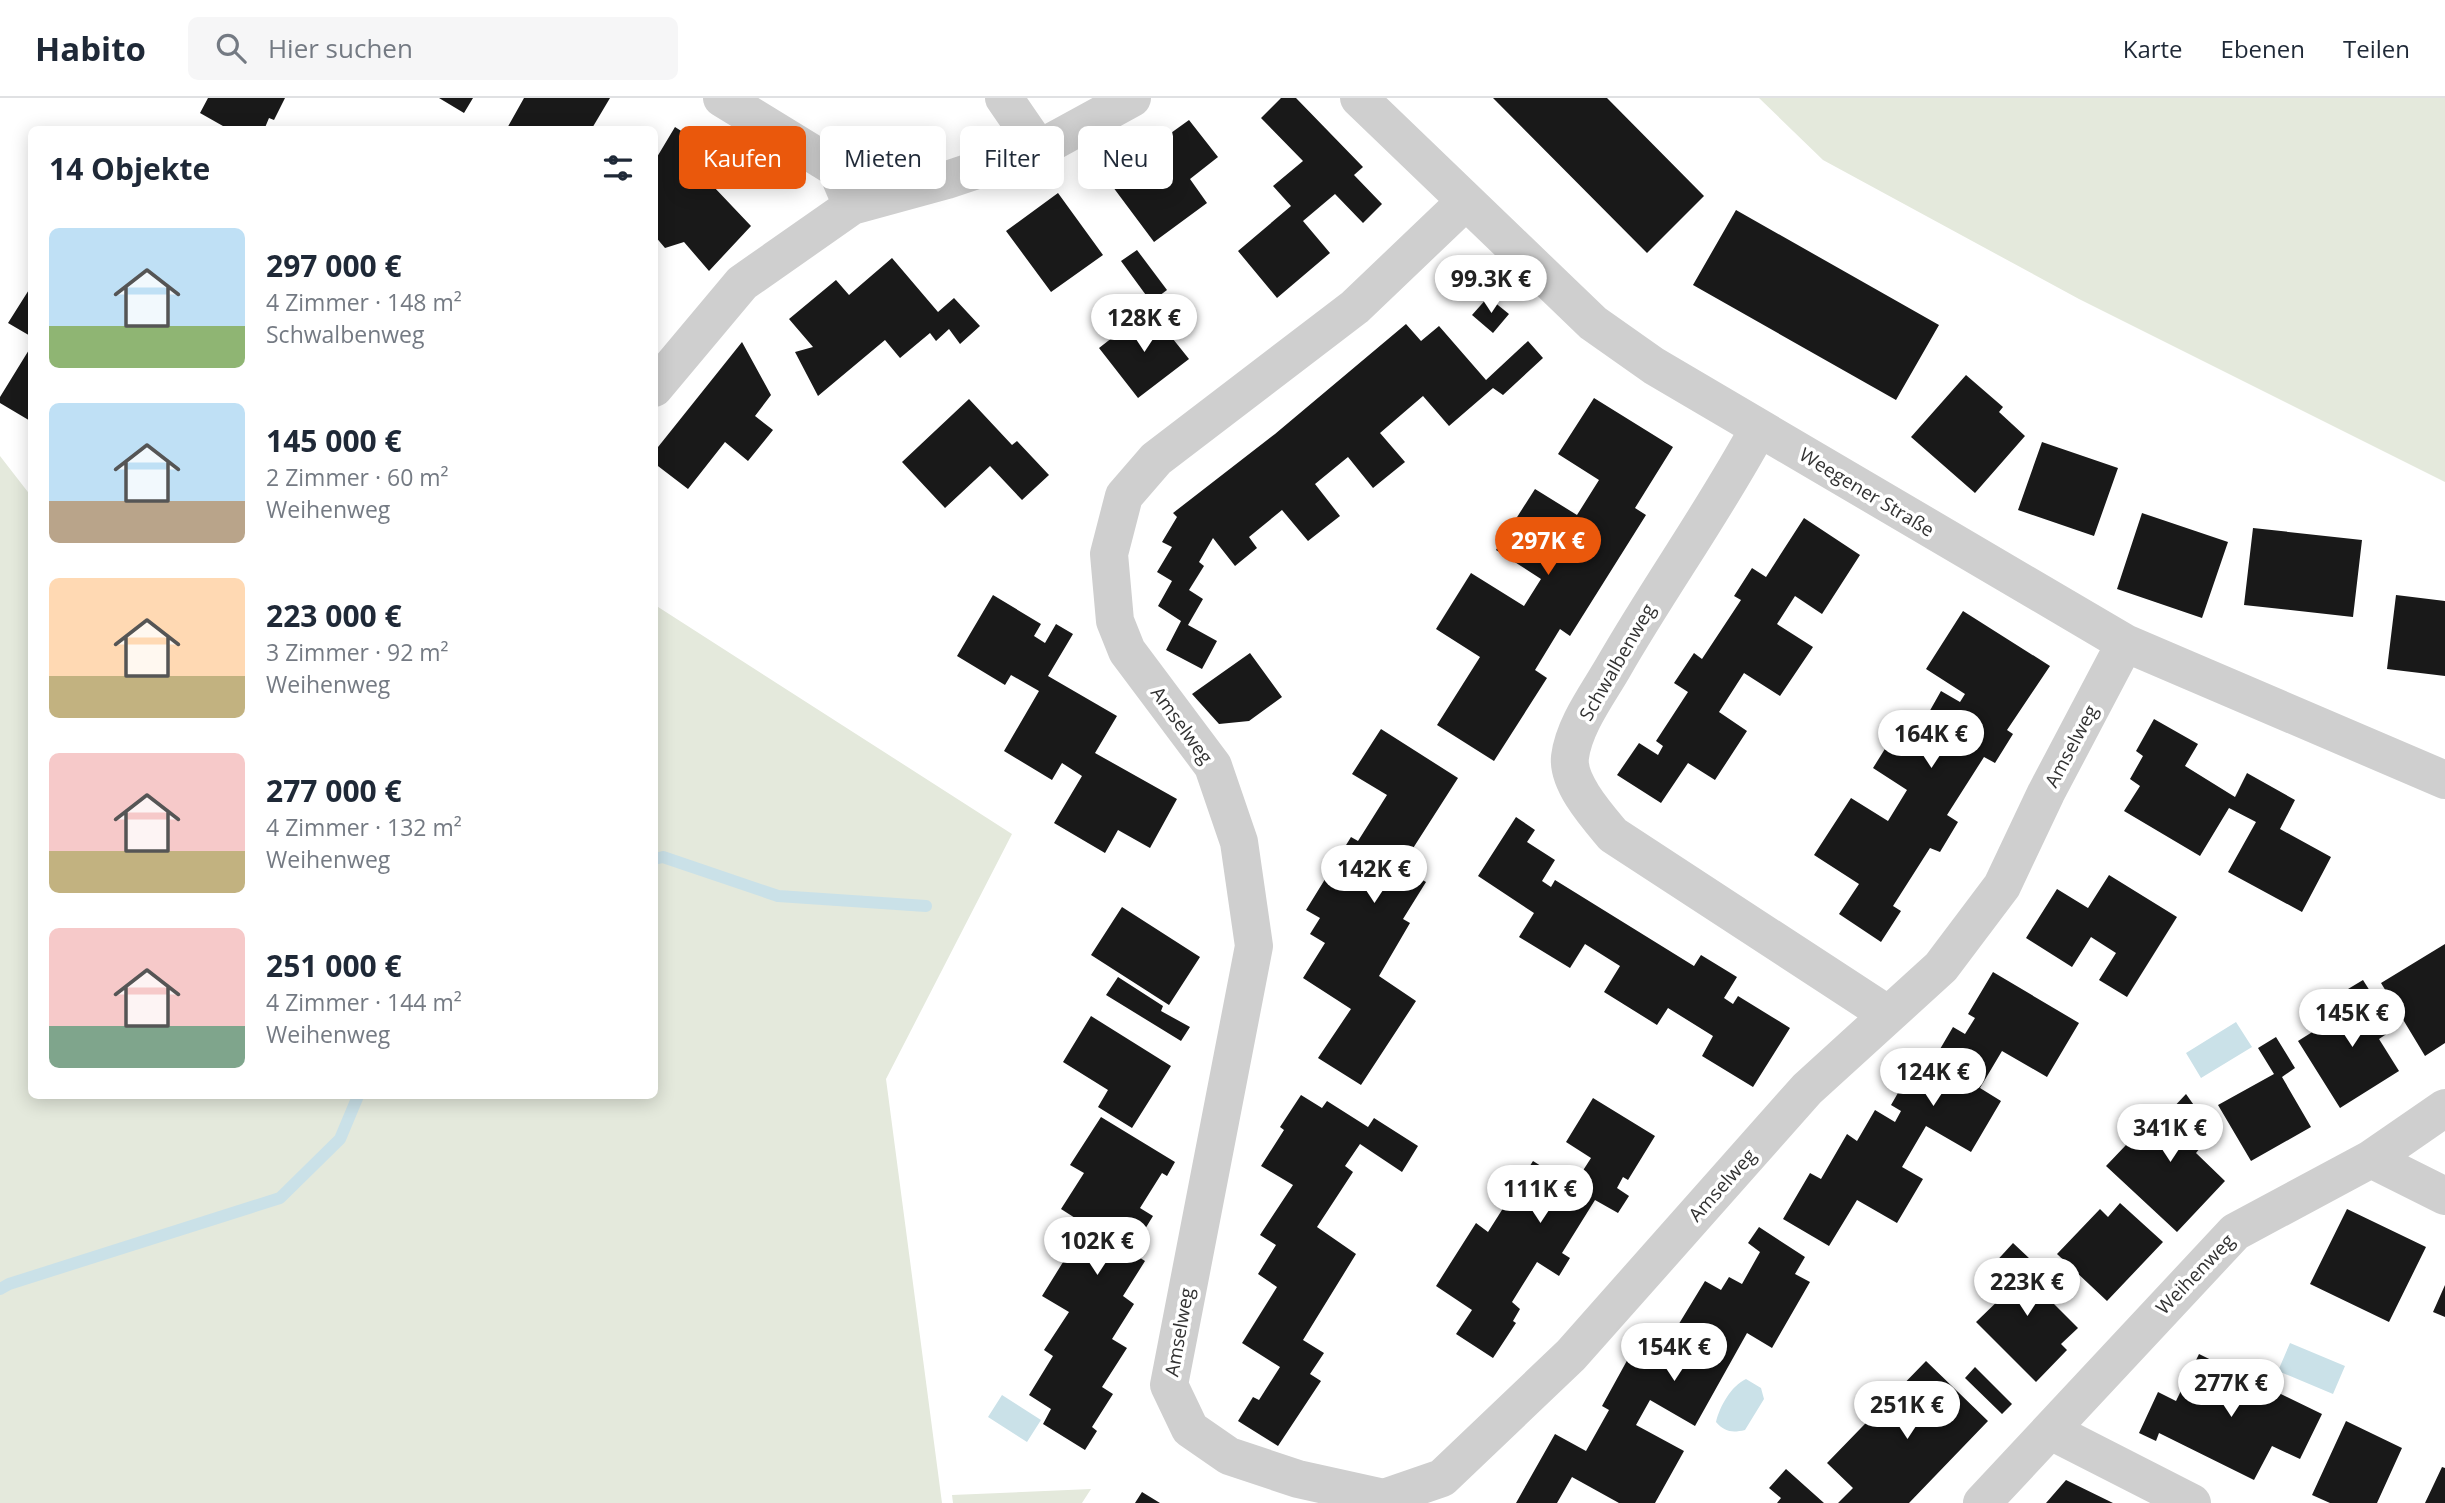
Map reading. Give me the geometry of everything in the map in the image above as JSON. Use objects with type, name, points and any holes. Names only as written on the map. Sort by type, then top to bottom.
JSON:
[{"type":"street","points":[[722,98],[836,168],[852,206]]},
{"type":"street","points":[[1004,98],[1023,126]]},
{"type":"street","points":[[1064,135],[1132,98]]},
{"type":"street","name":"Weegener Straße","points":[[1359,98],[1593,323],[1654,366],[2125,643],[2445,780]]},
{"type":"street","points":[[658,383],[742,283],[852,206],[960,176]]},
{"type":"street","name":"Amselweg","points":[[1466,201],[1355,307],[1156,459],[1124,496],[1109,554],[1115,621],[1127,650],[1213,766],[1239,842],[1254,946],[1169,1385],[1191,1429],[1229,1456],[1298,1479],[1384,1497],[1441,1478],[1571,1355],[1807,1089],[1941,967],[2002,886],[2046,793],[2125,643]]},
{"type":"street","name":"Schwalbenweg","points":[[1759,428],[1724,492],[1652,600],[1583,719],[1569,759],[1581,798],[1613,835],[1887,1014]]},
{"type":"street","name":"Weihenweg","points":[[1982,1503],[2235,1232],[2371,1158],[2445,1108]]},
{"type":"street","points":[[2371,1158],[2445,1196]]},
{"type":"street","points":[[2051,1431],[2192,1503]]},
{"type":"shaded area","points":[[1759,98],[2445,98],[2445,482],[2079,299],[1823,160]]},
{"type":"shaded area","points":[[0,456],[28,492],[28,1099],[658,1099],[658,607],[1012,834],[886,1079],[942,1503],[0,1503]]},
{"type":"shaded area","points":[[1091,1489],[1082,1503],[953,1503],[952,1495]]},
{"type":"water","points":[[2236,1022],[2252,1047],[2201,1078],[2186,1053]]},
{"type":"water","points":[[2290,1343],[2345,1366],[2333,1394],[2278,1371]]},
{"type":"water","points":[[1746,1379],[1761,1388],[1764,1399],[1745,1430],[1726,1430],[1716,1422],[1720,1410],[1731,1391]]},
{"type":"water","points":[[1002,1395],[1041,1420],[1027,1442],[988,1417]]},
{"type":"building","points":[[208,98],[285,98],[274,120],[269,118],[266,126],[223,126],[200,113]]},
{"type":"building","points":[[439,98],[473,98],[464,113]]},
{"type":"building","points":[[524,98],[610,98],[593,126],[508,126]]},
{"type":"building","points":[[1281,98],[1296,98],[1363,167],[1354,175],[1382,204],[1363,223],[1335,194],[1303,221],[1330,253],[1277,298],[1238,251],[1291,206],[1273,186],[1303,161],[1261,118]]},
{"type":"building","points":[[1493,98],[1607,98],[1704,196],[1647,253]]},
{"type":"building","points":[[1189,120],[1218,157],[1190,179],[1207,203],[1154,242],[1114,189],[1173,189],[1173,132]]},
{"type":"building","points":[[675,127],[679,130],[679,189],[716,189],[751,226],[709,271],[684,242],[665,248],[658,240],[658,155]]},
{"type":"building","points":[[1058,193],[1103,255],[1051,292],[1006,231]]},
{"type":"building","points":[[1736,210],[1939,325],[1896,400],[1693,285]]},
{"type":"building","points":[[1137,250],[1167,290],[1151,302],[1121,261]]},
{"type":"building","points":[[892,258],[938,312],[954,298],[980,326],[960,344],[949,329],[936,341],[930,333],[900,358],[885,340],[818,396],[795,352],[813,347],[789,319],[836,280],[849,295]]},
{"type":"building","points":[[28,291],[28,335],[8,323]]},
{"type":"building","points":[[1488,297],[1509,314],[1493,333],[1472,315]]},
{"type":"building","points":[[1149,309],[1189,359],[1138,398],[1099,348]]},
{"type":"building","points":[[1406,324],[1421,341],[1439,326],[1486,380],[1528,341],[1543,358],[1503,395],[1493,388],[1449,426],[1423,396],[1380,433],[1405,462],[1373,488],[1348,457],[1315,484],[1340,516],[1308,541],[1282,510],[1249,537],[1257,548],[1235,566],[1213,538],[1199,562],[1204,566],[1189,590],[1203,599],[1188,625],[1217,641],[1202,669],[1166,650],[1181,621],[1158,606],[1172,581],[1157,572],[1172,547],[1162,542],[1177,517],[1173,513],[1275,434]]},
{"type":"building","points":[[742,342],[771,395],[755,416],[773,430],[748,461],[725,442],[688,489],[658,466],[658,447]]},
{"type":"building","points":[[28,352],[28,420],[0,403],[0,397]]},
{"type":"building","points":[[1966,375],[2003,407],[1999,412],[2025,436],[1975,493],[1911,437]]},
{"type":"building","points":[[1594,398],[1673,447],[1635,508],[1646,515],[1570,636],[1560,629],[1535,670],[1547,678],[1494,761],[1437,725],[1480,657],[1436,629],[1471,573],[1524,606],[1541,579],[1496,550],[1535,489],[1577,515],[1599,480],[1558,454]]},
{"type":"building","points":[[969,399],[1012,445],[1017,441],[1049,475],[1022,500],[990,466],[945,508],[902,462]]},
{"type":"building","points":[[2042,442],[2118,468],[2094,536],[2018,510]]},
{"type":"building","points":[[2142,513],[2228,542],[2202,618],[2117,589]]},
{"type":"building","points":[[1804,518],[1860,555],[1822,614],[1795,596],[1777,624],[1813,647],[1780,696],[1744,673],[1719,712],[1747,731],[1715,780],[1688,763],[1661,803],[1617,775],[1639,743],[1658,755],[1663,746],[1656,741],[1688,692],[1674,683],[1694,653],[1702,659],[1741,600],[1734,596],[1752,568],[1766,577]]},
{"type":"building","points":[[2253,528],[2362,540],[2353,617],[2244,605]]},
{"type":"building","points":[[993,595],[1041,624],[1034,636],[1045,643],[1056,624],[1073,634],[1048,676],[1117,716],[1095,753],[1177,799],[1150,848],[1118,830],[1105,853],[1054,823],[1082,776],[1062,763],[1052,780],[1004,751],[1039,691],[1011,675],[1005,685],[957,656]]},
{"type":"building","points":[[2396,595],[2445,601],[2445,676],[2387,669]]},
{"type":"building","points":[[1963,611],[2050,666],[2007,730],[2013,734],[1995,763],[1984,757],[1947,815],[1958,822],[1940,852],[1930,848],[1893,906],[1901,911],[1881,942],[1839,914],[1859,884],[1814,855],[1851,798],[1888,821],[1907,790],[1873,768],[1908,712],[1942,732],[1946,724],[1928,714],[1941,691],[1960,702],[1965,694],[1926,669]]},
{"type":"building","points":[[1250,653],[1282,697],[1249,721],[1219,724],[1192,694]]},
{"type":"building","points":[[2154,719],[2198,744],[2185,766],[2235,797],[2247,773],[2295,800],[2280,829],[2331,857],[2302,912],[2228,872],[2256,822],[2229,808],[2200,856],[2124,811],[2140,786],[2130,779],[2143,756],[2136,751]]},
{"type":"building","points":[[1381,729],[1458,778],[1401,867],[1426,882],[1403,919],[1410,923],[1379,976],[1416,1001],[1361,1085],[1318,1058],[1351,1009],[1303,978],[1325,943],[1310,934],[1320,918],[1306,910],[1351,837],[1358,841],[1387,795],[1352,774]]},
{"type":"building","points":[[1516,817],[1535,830],[1527,842],[1555,860],[1542,881],[1551,887],[1555,880],[1694,966],[1701,955],[1737,977],[1724,998],[1733,1004],[1738,996],[1790,1028],[1753,1087],[1702,1056],[1713,1036],[1668,1008],[1657,1025],[1604,992],[1620,966],[1585,944],[1570,968],[1519,937],[1534,913],[1478,876]]},
{"type":"building","points":[[2109,875],[2177,917],[2127,997],[2099,980],[2116,953],[2091,937],[2072,967],[2026,938],[2057,889],[2088,908]]},
{"type":"building","points":[[1122,907],[1200,957],[1169,1005],[1091,955]]},
{"type":"building","points":[[2445,944],[2445,1043],[2425,1056],[2381,983]]},
{"type":"building","points":[[1993,972],[2079,1023],[2047,1077],[2002,1051],[1980,1088],[2001,1101],[1971,1152],[1926,1126],[1902,1167],[1923,1179],[1897,1223],[1857,1200],[1829,1246],[1783,1219],[1810,1173],[1821,1179],[1847,1134],[1857,1141],[1875,1110],[1895,1122],[1901,1111],[1891,1105],[1921,1053],[1933,1061],[1953,1027],[1965,1034],[1975,1018],[1968,1014]]},
{"type":"building","points":[[1118,977],[1163,1006],[1161,1011],[1190,1027],[1181,1041],[1106,995]]},
{"type":"building","points":[[2363,980],[2394,1029],[2379,1039],[2399,1071],[2340,1108],[2298,1041],[2357,1004],[2348,989]]},
{"type":"building","points":[[1091,1016],[1171,1066],[1132,1128],[1098,1107],[1108,1090],[1063,1062]]},
{"type":"building","points":[[2276,1037],[2295,1068],[2282,1077],[2311,1127],[2251,1161],[2218,1105],[2274,1074],[2258,1048]]},
{"type":"building","points":[[2186,1094],[2213,1132],[2196,1153],[2225,1181],[2177,1232],[2106,1166],[2165,1104],[2171,1110]]},
{"type":"building","points":[[1301,1095],[1322,1108],[1327,1101],[1368,1127],[1374,1118],[1418,1146],[1402,1172],[1360,1144],[1345,1166],[1353,1172],[1317,1227],[1356,1254],[1303,1340],[1324,1353],[1310,1374],[1321,1381],[1278,1446],[1238,1421],[1253,1397],[1259,1400],[1280,1367],[1242,1343],[1277,1287],[1258,1274],[1276,1245],[1260,1235],[1293,1185],[1261,1166],[1284,1130],[1280,1127]]},
{"type":"building","points":[[1593,1098],[1655,1136],[1628,1180],[1623,1177],[1617,1188],[1629,1196],[1618,1213],[1595,1200],[1562,1253],[1570,1258],[1559,1276],[1537,1262],[1512,1302],[1520,1309],[1513,1321],[1516,1323],[1493,1358],[1456,1334],[1472,1310],[1436,1286],[1476,1223],[1488,1232],[1533,1161],[1573,1186],[1591,1158],[1566,1142]]},
{"type":"building","points":[[1101,1117],[1175,1162],[1167,1176],[1162,1173],[1140,1208],[1153,1216],[1131,1252],[1145,1261],[1123,1296],[1134,1304],[1112,1339],[1127,1348],[1102,1387],[1113,1394],[1092,1427],[1097,1431],[1085,1450],[1043,1424],[1051,1409],[1029,1395],[1053,1356],[1044,1350],[1069,1312],[1042,1296],[1086,1225],[1061,1209],[1084,1173],[1070,1165]]},
{"type":"building","points":[[2120,1203],[2163,1242],[2107,1301],[2057,1254],[2100,1209],[2108,1217]]},
{"type":"building","points":[[2347,1209],[2426,1247],[2389,1322],[2310,1284]]},
{"type":"building","points":[[1759,1227],[1805,1257],[1795,1274],[1810,1282],[1772,1348],[1747,1333],[1695,1426],[1650,1400],[1636,1425],[1684,1451],[1655,1503],[1619,1503],[1572,1477],[1557,1503],[1516,1503],[1555,1434],[1586,1451],[1609,1410],[1602,1406],[1635,1346],[1669,1365],[1687,1334],[1677,1327],[1705,1281],[1721,1290],[1729,1277],[1742,1284],[1760,1252],[1748,1243]]},
{"type":"building","points":[[2013,1243],[2044,1272],[2035,1285],[2078,1328],[2061,1344],[2067,1350],[2036,1382],[1976,1322],[2005,1294],[2000,1289],[2016,1273],[1992,1266]]},
{"type":"building","points":[[2445,1285],[2445,1317],[2433,1312]]},
{"type":"building","points":[[2199,1354],[2322,1414],[2300,1459],[2272,1446],[2254,1480],[2159,1433],[2156,1441],[2139,1433],[2158,1392],[2176,1401]]},
{"type":"building","points":[[1926,1361],[1988,1421],[1909,1503],[1838,1503],[1853,1488],[1827,1463]]},
{"type":"building","points":[[1975,1367],[2012,1404],[2002,1414],[1965,1378]]},
{"type":"building","points":[[2346,1421],[2402,1448],[2377,1503],[2330,1503],[2312,1495]]},
{"type":"building","points":[[2442,1467],[2445,1468],[2445,1503],[2425,1503]]},
{"type":"building","points":[[1786,1469],[1824,1503],[1777,1503],[1781,1498],[1769,1488]]},
{"type":"building","points":[[2066,1480],[2113,1503],[2046,1503]]},
{"type":"building","points":[[1142,1492],[1160,1503],[1135,1503]]},
{"type":"waterway","points":[[658,858],[663,857],[778,896],[926,906]]},
{"type":"waterway","points":[[0,1289],[280,1198],[340,1139],[357,1099]]}]
